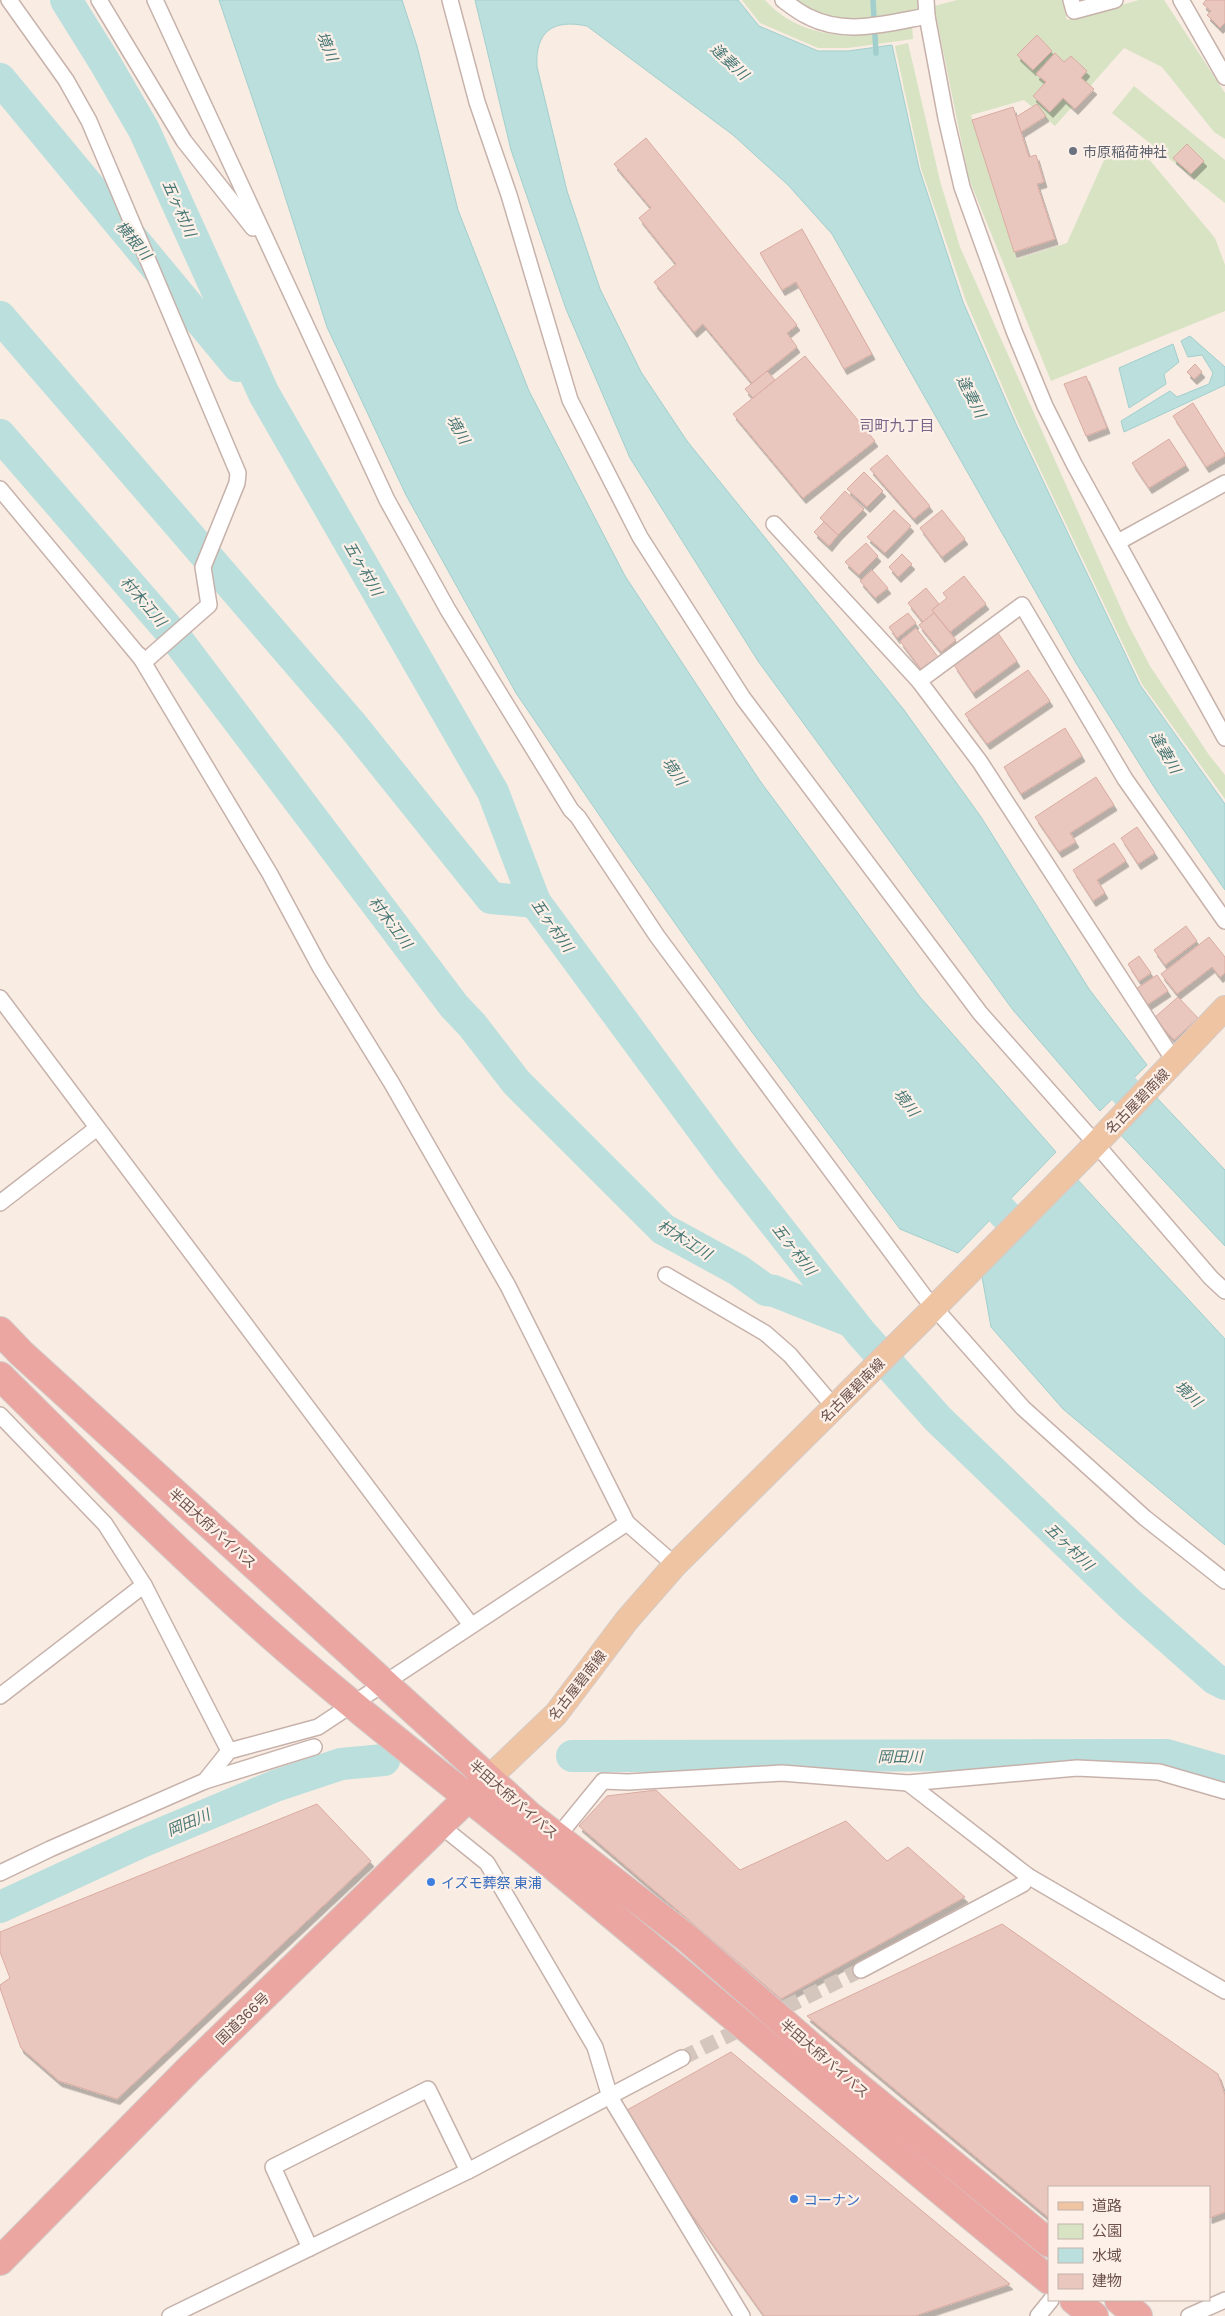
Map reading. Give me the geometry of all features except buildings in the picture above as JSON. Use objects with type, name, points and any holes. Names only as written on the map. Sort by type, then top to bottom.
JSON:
[{"type":"highway","name":"半田大府パイパス","points":[[0,1331],[21,1353],[530,1816],[549,1847],[923,2177],[1048,2279]]},
{"type":"highway","name":"半田大府パイパス","points":[[0,1376],[266,1632],[354,1705],[468,1798],[549,1847],[687,1938],[844,2076],[1048,2242]]},
{"type":"highway","name":"国道366号","points":[[0,2262],[189,2069],[489,1778]]},
{"type":"highway","points":[[1075,2301],[1094,2316]]},
{"type":"highway","points":[[1120,2301],[1138,2316]]},
{"type":"main road","name":"名古屋碧南線","points":[[489,1778],[556,1714],[627,1620],[675,1565],[835,1408],[1097,1143],[1225,1008]]},
{"type":"street","points":[[0,489],[144,662],[209,605],[203,567],[237,483],[238,473],[89,121],[66,80],[9,0]]},
{"type":"street","points":[[99,0],[184,141],[269,248]]},
{"type":"street","points":[[155,0],[387,500],[448,610],[544,768],[657,936],[934,1308],[1023,1408],[1145,1518],[1225,1581]]},
{"type":"street","points":[[450,0],[477,102],[509,196],[570,400],[640,537],[743,698],[980,1013],[1097,1143],[1211,1278],[1225,1291]]},
{"type":"street","points":[[783,0],[809,17],[830,24],[860,28],[927,16]]},
{"type":"street","points":[[926,0],[927,16],[946,118],[962,187],[995,284],[1045,406],[1074,464],[1225,738]]},
{"type":"street","points":[[1071,0],[1074,11],[1115,0]]},
{"type":"street","points":[[1181,0],[1222,66]]},
{"type":"street","points":[[1118,542],[1225,483]]},
{"type":"street","points":[[774,524],[919,681],[980,762],[1171,1065]]},
{"type":"street","points":[[919,681],[1022,605],[1125,780],[1225,921]]},
{"type":"street","points":[[139,655],[270,874],[320,967],[391,1082],[508,1286],[627,1523],[675,1565]]},
{"type":"street","points":[[0,998],[471,1625]]},
{"type":"street","points":[[0,1203],[97,1128]]},
{"type":"street","points":[[666,1275],[765,1333],[790,1355],[835,1408]]},
{"type":"street","points":[[0,1415],[105,1524],[144,1585],[229,1751]]},
{"type":"street","points":[[205,1781],[229,1751],[318,1727],[627,1523]]},
{"type":"street","points":[[0,1696],[144,1585]]},
{"type":"street","points":[[0,1873],[205,1781],[314,1748]]},
{"type":"street","points":[[549,1847],[603,1781],[628,1782],[782,1773],[908,1782],[1077,1768],[1159,1772],[1225,1791]]},
{"type":"street","points":[[908,1782],[1028,1876],[1225,1991]]},
{"type":"street","points":[[440,1825],[487,1864],[595,2047],[610,2096],[742,2316]]},
{"type":"street","points":[[861,1970],[1023,1884],[1028,1876]]},
{"type":"street","points":[[170,2316],[468,2171],[682,2058]]},
{"type":"street","points":[[310,2248],[273,2168],[428,2089],[468,2171]]},
{"type":"street","points":[[1189,2316],[1225,2300]]},
{"type":"street","points":[[1038,2316],[1051,2301]]},
{"type":"green space","points":[[742,0],[765,0],[781,15],[800,25],[833,34],[860,34],[912,24],[913,39],[848,48],[818,48],[760,23]]},
{"type":"green space","points":[[786,0],[926,0],[927,16],[845,26]]},
{"type":"green space","points":[[957,0],[1062,0],[1067,20],[1139,0],[1164,0],[1225,93],[1225,139],[1214,132],[1162,67],[1124,48],[1055,126],[1024,100],[971,115],[1017,259],[1067,243],[1109,149],[1143,152],[1215,238],[1225,265],[1225,311],[1051,381],[969,179],[934,6]]},
{"type":"green space","points":[[908,43],[940,181],[960,247],[1128,624],[1150,666],[1209,755],[1225,775],[1225,799],[1142,684],[1018,423],[966,301],[921,168],[895,46]]},
{"type":"green space","points":[[1134,86],[1225,160],[1225,203],[1112,113]]},
{"type":"water","points":[[219,0],[402,0],[417,46],[458,210],[529,391],[625,576],[760,781],[920,997],[1056,1152],[958,1253],[900,1229],[749,1028],[617,841],[516,693],[406,495],[327,327]]},
{"type":"water","name":"逢妻川","points":[[475,0],[738,0],[759,26],[818,51],[848,51],[892,45],[919,168],[963,302],[1016,424],[1140,685],[1225,804],[1225,890],[1156,790],[1076,663],[832,234],[788,185],[733,135],[587,26],[565,24],[548,30],[539,44],[537,67],[567,191],[600,289],[641,372],[687,441],[904,710],[981,817],[1089,989],[1147,1065],[1100,1111],[1013,1010],[758,661],[630,458],[566,309],[511,150]]},
{"type":"water","points":[[1190,336],[1225,367],[1225,385],[1124,432],[1121,421],[1170,391],[1177,397],[1209,384],[1213,373],[1202,355],[1188,357],[1181,341]]},
{"type":"water","points":[[1173,344],[1179,362],[1164,374],[1166,384],[1129,408],[1119,368]]},
{"type":"water","points":[[1156,1097],[1225,1170],[1225,1246],[1119,1133]]},
{"type":"water","points":[[1075,1177],[1225,1339],[1225,1545],[1063,1409],[991,1327],[981,1271]]},
{"type":"waterway","name":"五ヶ村川","points":[[66,0],[144,130],[264,394],[493,792],[535,902],[728,1164],[861,1333],[938,1419],[1129,1603],[1215,1679],[1225,1684]]},
{"type":"waterway","points":[[873,0],[876,53]]},
{"type":"waterway","name":"横根川","points":[[0,79],[238,366]]},
{"type":"waterway","points":[[0,317],[353,726],[491,898],[535,902]]},
{"type":"waterway","name":"村木江川","points":[[0,435],[176,638],[454,1006],[472,1025],[516,1082],[663,1229],[738,1270],[766,1290],[774,1291],[852,1322]]},
{"type":"waterway","points":[[1094,1053],[1155,1127]]},
{"type":"waterway","name":"境川","points":[[970,1177],[1037,1249]]},
{"type":"waterway","name":"岡田川","points":[[572,1756],[1167,1755],[1225,1772]]},
{"type":"waterway","name":"岡田川","points":[[0,1907],[139,1843],[275,1786],[341,1764],[384,1760]]},
{"type":"tunnel","points":[[682,2058],[861,1970]]},
{"type":"place","name":"市原稲荷神社","points":[[1073,151]]},
{"type":"place","name":"イズモ葬祭 東浦","points":[[431,1882]]},
{"type":"place","name":"コーナン","points":[[794,2199]]},
{"type":"district","name":"司町九丁目","points":[[897,425]]}]
